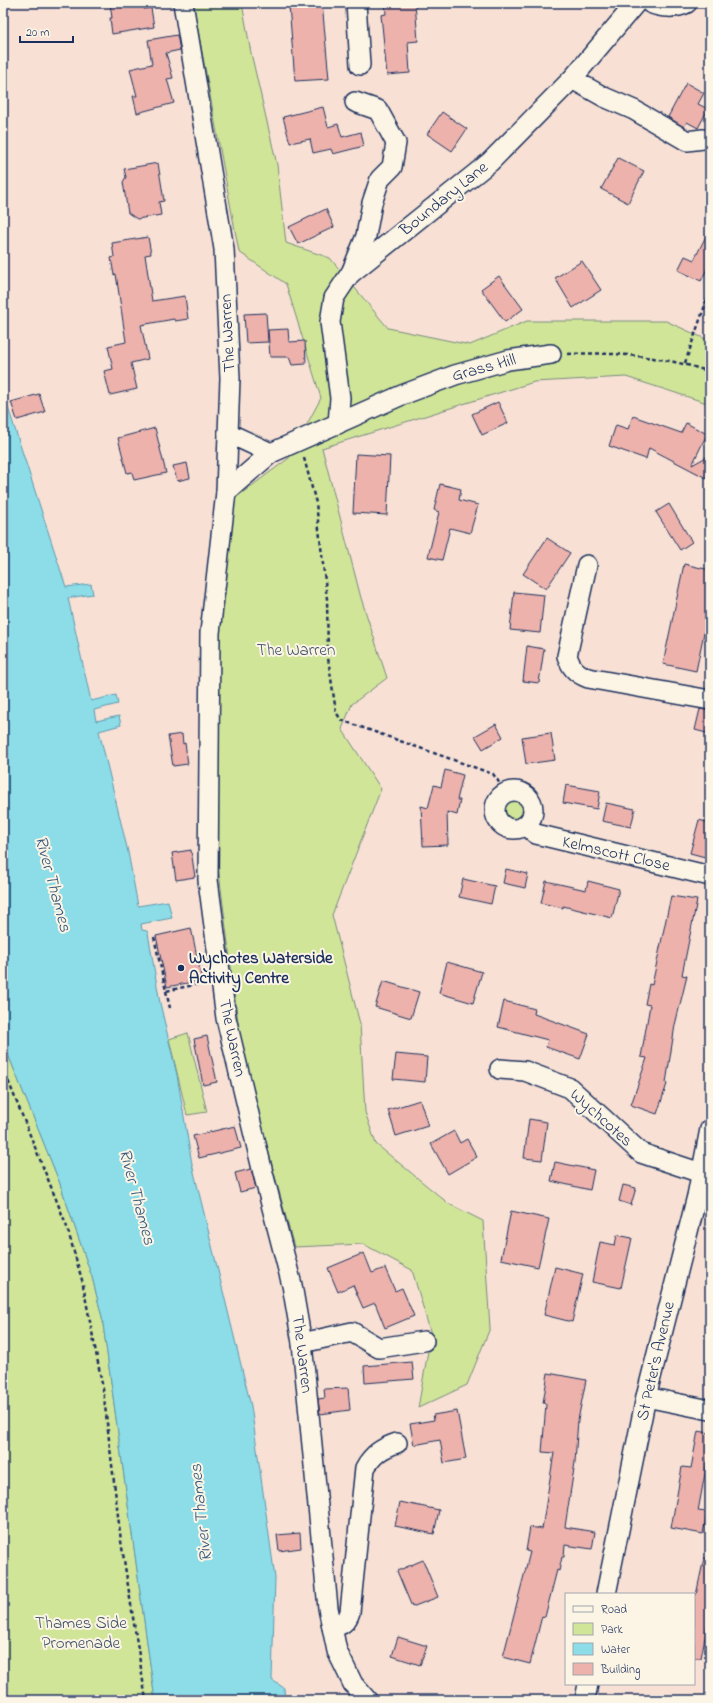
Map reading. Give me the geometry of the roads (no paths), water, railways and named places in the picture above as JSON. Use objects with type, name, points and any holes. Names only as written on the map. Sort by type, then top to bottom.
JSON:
[{"type":"street","name":"The Warren","points":[[184,3],[224,249],[230,378],[226,492],[210,633],[208,880],[226,1018],[263,1173],[292,1285],[302,1343],[328,1608],[337,1651],[353,1684],[367,1700]]},
{"type":"street","points":[[356,3],[360,65]]},
{"type":"street","name":"Boundary Lane","points":[[338,424],[340,398],[330,322],[334,298],[350,274],[490,162],[572,79],[636,3]]},
{"type":"street","points":[[650,3],[656,6],[672,8],[687,3]]},
{"type":"street","points":[[572,79],[604,97],[634,110],[687,141],[703,139]]},
{"type":"street","points":[[350,274],[366,236],[372,203],[380,179],[392,167],[396,143],[378,110],[354,102]]},
{"type":"street","name":"Grass Hill","points":[[226,492],[271,453],[402,395],[455,375],[508,360],[551,354]]},
{"type":"street","points":[[228,433],[271,453]]},
{"type":"street","points":[[587,565],[567,656],[571,666],[578,674],[588,678],[710,700]]},
{"type":"street","points":[[518,790],[528,797],[533,808],[533,814],[526,825],[514,829],[508,828],[498,820],[495,808],[500,796],[506,792],[518,790]]},
{"type":"street","name":"Kelmscott Close","points":[[526,825],[536,834],[710,876]]},
{"type":"street","name":"Wychcotes","points":[[500,1069],[526,1071],[570,1088],[641,1153],[701,1173]]},
{"type":"street","name":"St Peter's Avenue","points":[[606,1593],[646,1397],[701,1173],[710,1129]]},
{"type":"street","points":[[302,1343],[352,1332],[379,1348],[424,1341]]},
{"type":"street","points":[[646,1397],[710,1410]]},
{"type":"street","points":[[332,1626],[339,1626],[344,1623],[348,1619],[350,1612],[365,1468],[374,1455],[381,1449],[397,1443]]},
{"type":"street","points":[[585,1700],[588,1685]]},
{"type":"water","name":"River Thames","points":[[3,392],[66,587],[91,584],[93,594],[68,598],[91,701],[116,695],[118,704],[94,710],[96,721],[119,716],[121,725],[99,731],[128,852],[138,906],[168,901],[172,918],[141,924],[142,930],[147,931],[148,933],[160,1003],[177,1075],[192,1164],[251,1406],[275,1578],[272,1680],[284,1688],[285,1700],[155,1700],[102,1317],[92,1277],[59,1181],[3,1042]]},
{"type":"place","name":"Wychotes Waterside Activity Centre","points":[[181,968]]},
{"type":"park label","name":"Thames Side Promenade","points":[[81,1633]]}]
